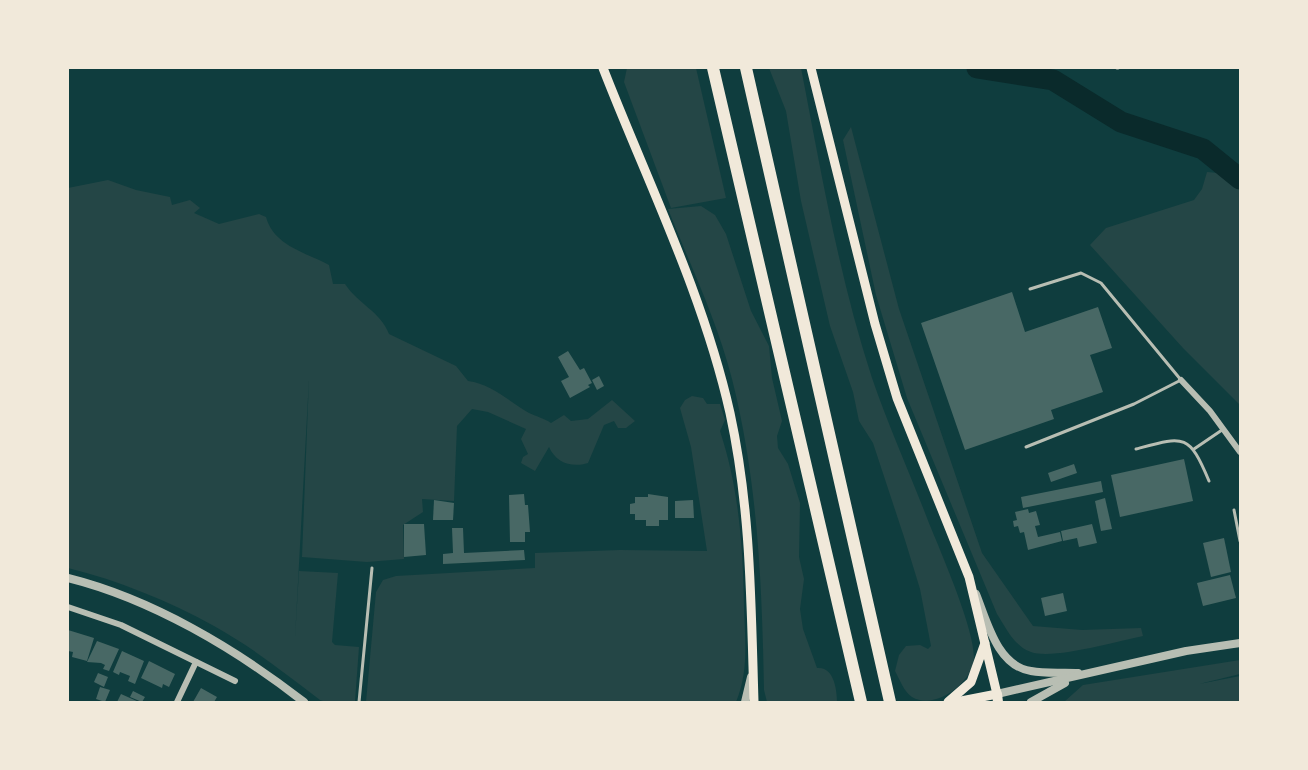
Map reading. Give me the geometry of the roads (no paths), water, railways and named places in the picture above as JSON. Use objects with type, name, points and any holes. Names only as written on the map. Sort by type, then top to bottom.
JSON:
[{"type":"highway","points":[[712,68],[861,702]]},
{"type":"highway","points":[[746,68],[890,702]]},
{"type":"main road","points":[[603,68],[697,300],[729,411],[747,511],[754,702]]},
{"type":"main road","points":[[811,68],[875,324],[897,398],[969,577],[985,642],[997,698],[956,702]]},
{"type":"main road","points":[[948,702],[971,682],[985,642]]},
{"type":"main road","points":[[753,668],[762,702]]},
{"type":"street","points":[[1181,380],[1224,429],[1240,452]]},
{"type":"street","points":[[969,577],[995,640],[1010,661],[1030,671],[1087,673]]},
{"type":"street","points":[[68,578],[122,596],[206,636],[264,672],[304,702]]},
{"type":"street","points":[[68,607],[121,625],[235,681]]},
{"type":"street","points":[[997,698],[1087,673],[1186,651],[1240,643]]},
{"type":"street","points":[[177,702],[196,662]]},
{"type":"street","points":[[745,702],[753,668]]},
{"type":"street","points":[[1031,702],[1053,688],[1087,673]]},
{"type":"lane","points":[[1026,447],[1134,404],[1181,380],[1101,283],[1081,273],[1030,289]]},
{"type":"lane","points":[[1194,449],[1224,429]]},
{"type":"lane","points":[[1136,448],[1170,440],[1184,441],[1194,449],[1209,481]]},
{"type":"lane","points":[[1234,510],[1240,541]]},
{"type":"lane","points":[[358,702],[372,568]]},
{"type":"waterway","points":[[977,68],[1053,80],[1121,122],[1203,149],[1240,179]]}]
